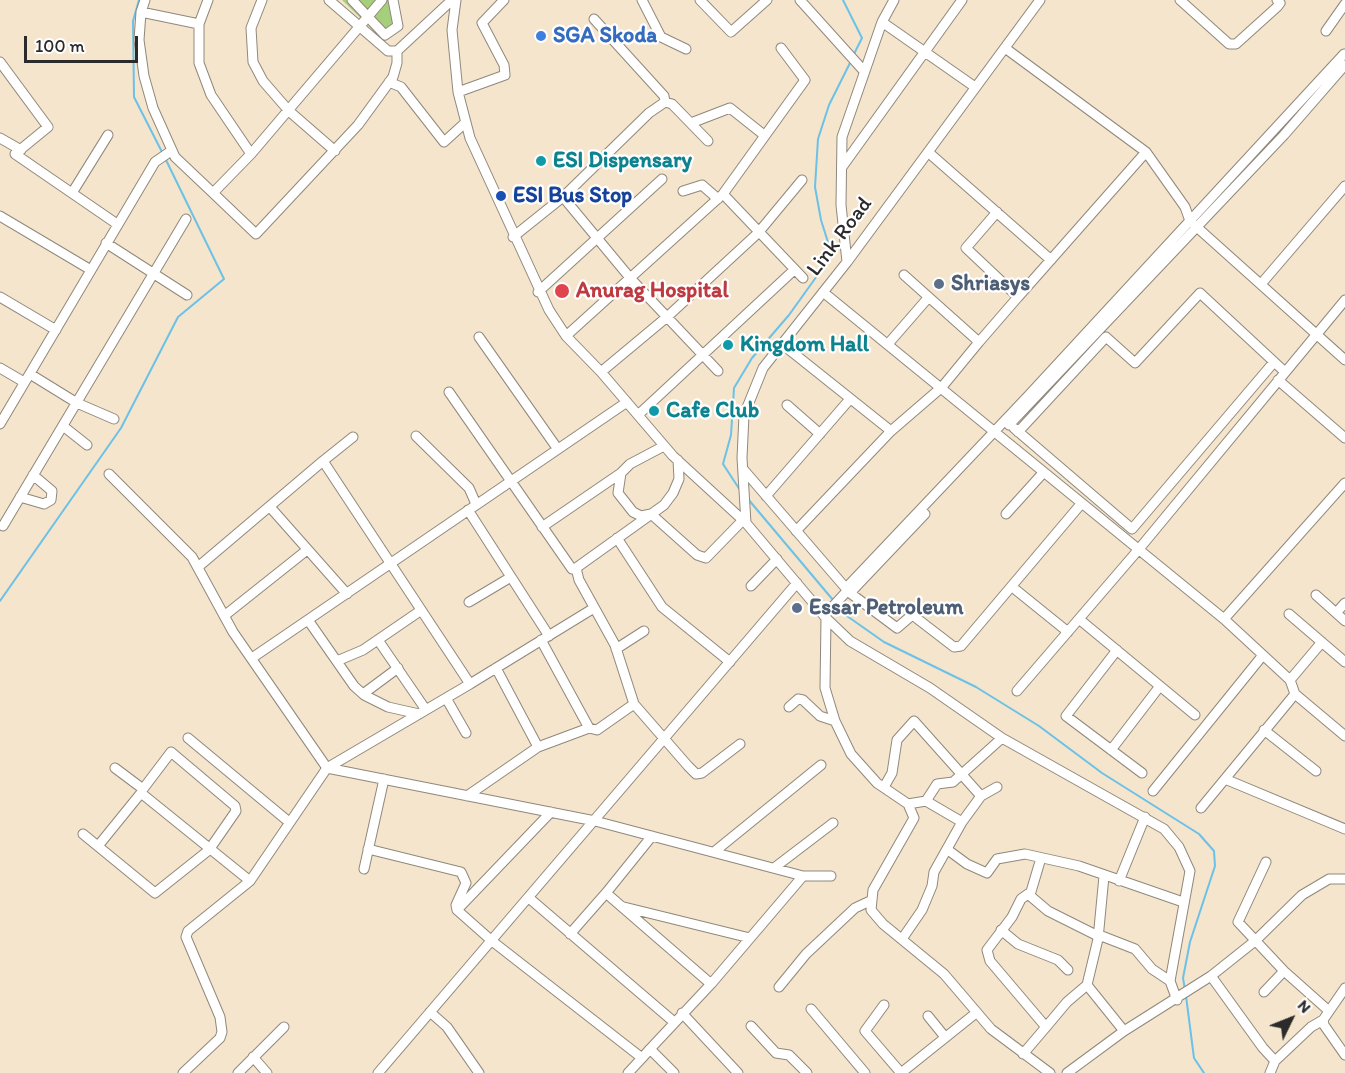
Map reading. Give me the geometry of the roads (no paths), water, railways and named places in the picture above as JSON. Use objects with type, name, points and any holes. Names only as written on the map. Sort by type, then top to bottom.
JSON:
[{"type":"street","points":[[145,0],[141,12],[139,40],[144,76],[153,108],[171,151],[256,234],[358,125],[389,82],[397,63],[397,51]]},
{"type":"street","points":[[208,0],[199,24],[199,63],[211,95],[251,154]]},
{"type":"street","points":[[262,0],[251,28],[253,62],[263,81],[289,111],[335,151]]},
{"type":"street","points":[[329,0],[388,51],[397,51],[454,1]]},
{"type":"street","points":[[352,0],[385,35],[398,26],[393,0]]},
{"type":"street","points":[[213,193],[289,111],[382,0]]},
{"type":"street","points":[[458,92],[505,75],[504,65],[482,23],[504,0]]},
{"type":"street","points":[[642,0],[661,38],[686,49]]},
{"type":"street","points":[[700,0],[731,32],[767,0]]},
{"type":"street","points":[[800,0],[863,70]]},
{"type":"street","points":[[847,262],[841,205],[842,137],[863,70],[882,22],[894,0]]},
{"type":"street","points":[[842,167],[962,0]]},
{"type":"street","name":"Link Road","points":[[745,518],[744,415],[763,368],[847,262],[1040,0]]},
{"type":"street","points":[[1180,0],[1229,44],[1236,44],[1280,1]]},
{"type":"street","points":[[454,1],[452,30],[458,92],[470,138],[538,292],[566,336],[601,372],[664,446],[745,518],[825,617],[850,641],[930,688],[1002,738],[1164,829],[1179,847],[1190,871],[1170,981]]},
{"type":"street","points":[[1326,31],[1345,4]]},
{"type":"street","points":[[141,12],[199,24]]},
{"type":"street","points":[[594,19],[664,96],[665,102]]},
{"type":"street","points":[[882,22],[975,87]]},
{"type":"street","points":[[566,336],[721,197],[805,80],[781,48]]},
{"type":"street","points":[[1005,48],[1146,152],[1185,207],[1193,224],[1345,360]]},
{"type":"street","points":[[1050,1073],[1023,1054],[976,1013],[944,974],[871,910],[870,901],[873,891],[914,818],[908,804],[884,787],[851,754],[835,721],[825,688],[825,617],[1193,224],[1344,59]]},
{"type":"street","points":[[0,62],[48,127],[15,154],[117,224]]},
{"type":"street","points":[[389,82],[401,87],[444,142],[466,122]]},
{"type":"street","points":[[513,237],[562,196],[649,113],[665,102]]},
{"type":"street","points":[[665,102],[672,104],[708,141]]},
{"type":"street","points":[[691,123],[730,108],[764,135]]},
{"type":"street","points":[[72,193],[108,135]]},
{"type":"street","points":[[0,138],[21,150]]},
{"type":"street","points":[[0,424],[155,162],[171,151]]},
{"type":"street","points":[[928,152],[1051,260]]},
{"type":"street","points":[[796,531],[891,431],[942,387],[1146,152]]},
{"type":"street","points":[[538,292],[662,178]]},
{"type":"street","points":[[601,372],[667,317],[759,233],[802,180]]},
{"type":"street","points":[[683,191],[702,185],[721,197],[803,278]]},
{"type":"street","points":[[1261,284],[1345,186]]},
{"type":"street","points":[[562,196],[631,279],[718,370]]},
{"type":"street","points":[[997,212],[966,248],[1018,297]]},
{"type":"street","points":[[0,216],[91,270]]},
{"type":"street","points":[[1,527],[186,219]]},
{"type":"street","points":[[997,434],[1010,425],[1119,311],[1193,224]]},
{"type":"street","points":[[106,243],[187,295]]},
{"type":"street","points":[[638,415],[794,270]]},
{"type":"street","points":[[904,275],[979,342]]},
{"type":"street","points":[[823,292],[1224,619],[1290,680],[1295,694],[1345,736]]},
{"type":"street","points":[[1018,432],[1106,337],[1135,363],[1200,293],[1274,362],[1282,376],[1345,438]]},
{"type":"street","points":[[0,297],[56,330]]},
{"type":"street","points":[[888,344],[928,298]]},
{"type":"street","points":[[1017,691],[1139,549],[1345,300]]},
{"type":"street","points":[[479,337],[557,448]]},
{"type":"street","points":[[782,344],[891,431]]},
{"type":"street","points":[[1010,425],[1132,529],[1274,362]]},
{"type":"street","points":[[0,368],[27,378],[114,419]]},
{"type":"street","points":[[449,392],[572,569],[664,505],[679,479],[678,460]]},
{"type":"street","points":[[766,496],[850,399]]},
{"type":"street","points":[[252,658],[390,566],[511,479],[627,402]]},
{"type":"street","points":[[787,405],[820,434]]},
{"type":"street","points":[[63,426],[87,445]]},
{"type":"street","points":[[198,567],[353,436]]},
{"type":"street","points":[[416,436],[469,488],[472,507],[545,638],[589,728]]},
{"type":"street","points":[[542,527],[621,473],[630,464],[664,446]]},
{"type":"street","points":[[323,461],[390,566],[470,684]]},
{"type":"street","points":[[621,473],[618,493],[624,502],[640,516],[651,514]]},
{"type":"street","points":[[1006,514],[1043,473]]},
{"type":"street","points":[[109,474],[192,557],[224,616],[327,768],[595,821],[803,876],[831,876]]},
{"type":"street","points":[[743,474],[766,496],[848,590],[897,627],[911,616],[915,616],[952,646],[958,647],[1081,504]]},
{"type":"street","points":[[20,497],[44,504],[51,500],[52,491],[33,475]]},
{"type":"street","points":[[1224,619],[1345,483]]},
{"type":"street","points":[[270,507],[347,594]]},
{"type":"street","points":[[651,514],[697,555],[706,558],[745,518]]},
{"type":"street","points":[[617,538],[662,607],[730,662]]},
{"type":"street","points":[[224,616],[308,550]]},
{"type":"street","points":[[752,586],[777,559]]},
{"type":"street","points":[[576,568],[579,580],[616,649],[634,704],[696,774],[707,771],[740,744]]},
{"type":"street","points":[[469,602],[511,577]]},
{"type":"street","points":[[378,1073],[797,584]]},
{"type":"street","points":[[1016,590],[1068,632]]},
{"type":"street","points":[[1316,595],[1345,621]]},
{"type":"street","points":[[1336,613],[1345,603]]},
{"type":"street","points":[[183,1073],[220,1038],[222,1032],[219,1017],[186,937],[188,931],[250,881],[327,768],[594,608]]},
{"type":"street","points":[[337,662],[378,640],[420,610]]},
{"type":"street","points":[[1289,614],[1345,662]]},
{"type":"street","points":[[1079,619],[1195,715]]},
{"type":"street","points":[[308,620],[363,694],[388,707],[423,712]]},
{"type":"street","points":[[616,649],[644,631]]},
{"type":"street","points":[[378,640],[398,668],[423,712]]},
{"type":"street","points":[[1290,680],[1322,642]]},
{"type":"street","points":[[1116,650],[1066,716],[1142,773]]},
{"type":"street","points":[[1153,791],[1263,655]]},
{"type":"street","points":[[363,694],[398,668]]},
{"type":"street","points":[[496,668],[538,747]]},
{"type":"street","points":[[1111,750],[1160,686]]},
{"type":"street","points":[[1202,808],[1295,694]]},
{"type":"street","points":[[446,698],[466,733]]},
{"type":"street","points":[[789,707],[798,699],[803,700],[820,716],[835,721]]},
{"type":"street","points":[[467,796],[538,747],[589,728],[597,730],[634,704]]},
{"type":"street","points":[[884,787],[892,773],[897,740],[914,721],[981,796]]},
{"type":"street","points":[[1264,730],[1316,771]]},
{"type":"street","points":[[188,738],[289,822]]},
{"type":"street","points":[[926,801],[937,784],[953,782],[1002,738]]},
{"type":"street","points":[[82,834],[155,893],[209,850],[236,811],[235,806],[171,752],[98,846]]},
{"type":"street","points":[[714,852],[820,765]]},
{"type":"street","points":[[115,768],[209,850],[250,881]]},
{"type":"street","points":[[364,868],[384,779]]},
{"type":"street","points":[[1225,779],[1345,829]]},
{"type":"street","points":[[902,939],[922,910],[934,873],[962,822],[981,796],[997,787]]},
{"type":"street","points":[[908,804],[926,801],[962,822]]},
{"type":"street","points":[[457,910],[550,812]]},
{"type":"street","points":[[1119,882],[1144,817]]},
{"type":"street","points":[[774,868],[833,823]]},
{"type":"street","points":[[570,934],[652,836]]},
{"type":"street","points":[[368,849],[461,872],[466,884],[456,905],[457,910],[492,941],[642,1058]]},
{"type":"street","points":[[948,850],[967,864],[987,873],[997,859],[1025,854],[1078,866],[1119,882],[1183,902]]},
{"type":"street","points":[[1041,858],[1030,895],[1021,899],[1012,917],[986,954],[1046,1027]]},
{"type":"street","points":[[1266,862],[1238,922],[1284,971],[1329,1011]]},
{"type":"street","points":[[628,1073],[711,984],[803,876]]},
{"type":"street","points":[[1023,1054],[1067,1002],[1087,986],[1098,935],[1104,876]]},
{"type":"street","points":[[1067,1073],[1124,1031],[1193,990],[1255,940],[1302,895],[1329,879],[1345,879]]},
{"type":"street","points":[[606,893],[711,984]]},
{"type":"street","points":[[1030,895],[1048,911],[1098,935],[1135,949],[1152,969],[1170,981],[1179,998]]},
{"type":"street","points":[[529,898],[674,1022]]},
{"type":"street","points":[[779,987],[806,954],[855,908],[870,901]]},
{"type":"street","points":[[621,906],[750,938]]},
{"type":"street","points":[[1001,930],[1018,944],[1058,960],[1068,970]]},
{"type":"street","points":[[1264,992],[1284,971]]},
{"type":"street","points":[[1211,976],[1275,1061]]},
{"type":"street","points":[[1087,986],[1124,1031]]},
{"type":"street","points":[[1270,1073],[1275,1061],[1311,1027],[1323,1020],[1345,988]]},
{"type":"street","points":[[884,1005],[865,1031],[901,1073],[976,1013]]},
{"type":"street","points":[[811,1009],[865,1073]]},
{"type":"street","points":[[430,1012],[447,1027],[479,1073]]},
{"type":"street","points":[[682,1013],[738,1073]]},
{"type":"street","points":[[928,1016],[945,1037]]},
{"type":"street","points":[[1323,1020],[1324,1025],[1345,1055]]},
{"type":"street","points":[[751,1026],[776,1053],[789,1054],[807,1073]]},
{"type":"street","points":[[237,1073],[284,1027]]},
{"type":"street","points":[[650,1049],[674,1073]]},
{"type":"street","points":[[254,1057],[267,1073]]},
{"type":"waterway","points":[[139,0],[133,21],[134,97],[163,154]]},
{"type":"waterway","points":[[843,0],[862,38],[853,56]]},
{"type":"waterway","points":[[740,490],[723,464],[731,435],[734,388],[752,358],[789,315],[832,255],[821,220],[815,187],[818,139],[829,105],[851,61]]},
{"type":"waterway","points":[[0,601],[121,428],[178,317],[224,279],[166,160]]},
{"type":"waterway","points":[[748,499],[833,600]]},
{"type":"waterway","points":[[837,604],[847,616],[884,642],[976,687],[1039,726],[1102,773],[1199,834],[1214,851],[1215,866],[1190,942],[1183,978],[1185,990]]},
{"type":"waterway","points":[[1186,996],[1194,1058],[1204,1073]]},
{"type":"place","name":"SGA Skoda","points":[[541,36]]},
{"type":"place","name":"ESI Dispensary","points":[[541,161]]},
{"type":"place","name":"ESI Bus Stop","points":[[501,196]]},
{"type":"place","name":"Shriasys","points":[[939,284]]},
{"type":"place","name":"Anurag Hospital","points":[[562,291]]},
{"type":"place","name":"Kingdom Hall","points":[[728,345]]},
{"type":"place","name":"Cafe Club","points":[[654,411]]},
{"type":"place","name":"Essar Petroleum","points":[[797,608]]}]
